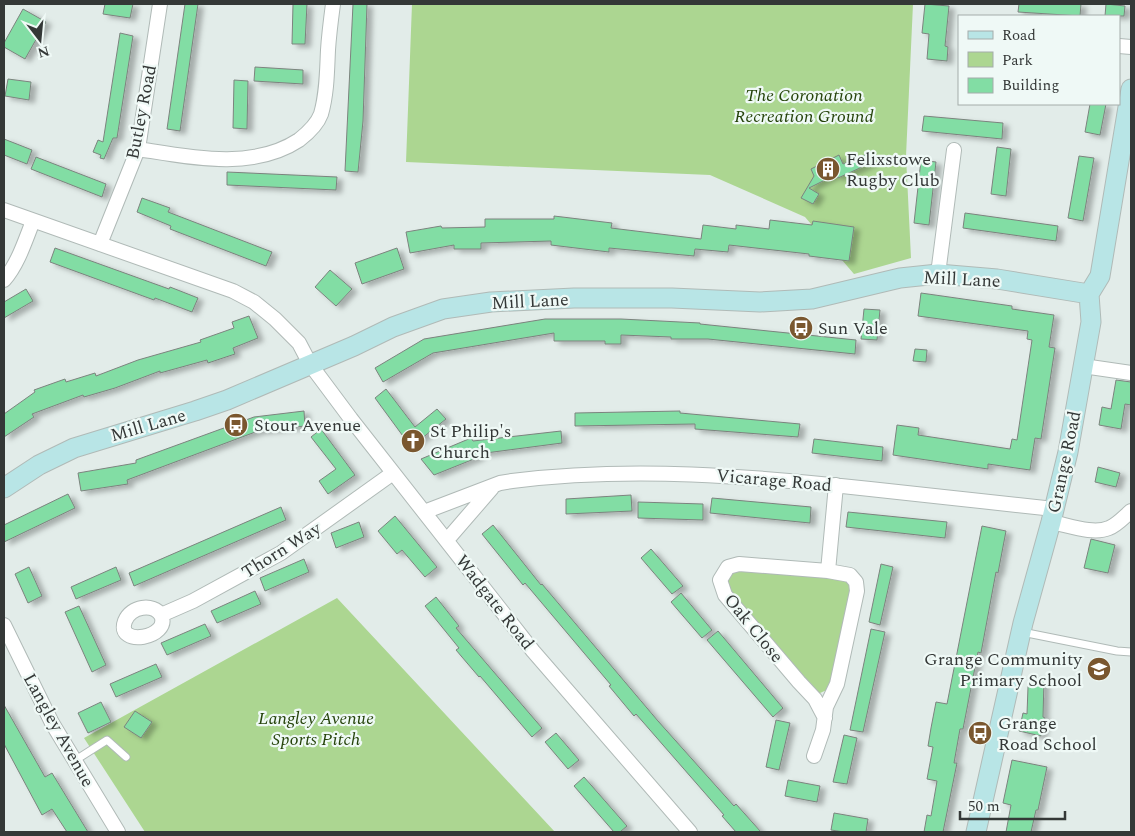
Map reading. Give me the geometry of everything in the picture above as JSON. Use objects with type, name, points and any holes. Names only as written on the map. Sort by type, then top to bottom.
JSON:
[{"type":"street","name":"Butley Road","points":[[100,244],[138,149],[160,4]]},
{"type":"street","points":[[138,149],[180,156],[230,159],[264,154],[280,149],[305,135],[314,127],[320,116],[326,89],[333,4]]},
{"type":"street","points":[[1089,294],[1100,276],[1131,89]]},
{"type":"street","points":[[938,274],[954,150]]},
{"type":"street","points":[[4,210],[241,294],[254,302],[285,328],[299,343],[310,364]]},
{"type":"street","points":[[4,280],[11,272],[18,258],[33,221]]},
{"type":"street","name":"Mill Lane","points":[[4,488],[39,465],[74,448],[215,404],[354,346],[393,327],[444,309],[491,302],[608,298],[672,298],[760,302],[812,299],[900,278],[938,274],[997,279],[1089,294]]},
{"type":"street","name":"Grange Road","points":[[976,832],[1021,632],[1068,452],[1091,322],[1089,294]]},
{"type":"street","name":"Wadgate Road","points":[[310,364],[533,651],[690,832]]},
{"type":"street","points":[[1084,366],[1131,373]]},
{"type":"street","name":"Vicarage Road","points":[[424,512],[494,486],[520,480],[633,472],[736,476],[836,485],[1052,516],[1087,529],[1103,530],[1111,528],[1131,511]]},
{"type":"street","name":"Thorn Way","points":[[161,615],[208,593],[281,553],[394,473]]},
{"type":"street","points":[[828,571],[836,485]]},
{"type":"street","points":[[447,540],[494,486]]},
{"type":"street","name":"Oak Close","points":[[814,756],[823,730],[828,701],[837,684],[857,591],[856,582],[850,575],[828,571],[739,564],[728,568],[720,580],[725,595],[798,682],[815,699],[825,718]]},
{"type":"street","name":"Langley Avenue","points":[[4,625],[52,722],[118,832]]},
{"type":"lane","points":[[1021,632],[1117,651],[1131,652]]},
{"type":"lane","points":[[74,761],[107,740],[126,757]]},
{"type":"green space","name":"The Coronation Recreation Ground","points":[[412,4],[913,4],[906,156],[911,258],[854,274],[805,217],[710,175],[406,162]]},
{"type":"green space","points":[[731,570],[842,576],[852,587],[829,689],[815,693],[728,593],[726,575]]},
{"type":"green space","name":"Langley Avenue Sports Pitch","points":[[337,598],[555,832],[145,832],[84,738]]},
{"type":"building","points":[[105,4],[133,4],[130,18],[103,14]]},
{"type":"building","points":[[185,4],[198,4],[180,131],[167,129]]},
{"type":"building","points":[[293,4],[307,4],[305,44],[292,44]]},
{"type":"building","points":[[353,4],[367,4],[363,121],[358,172],[345,171]]},
{"type":"building","points":[[925,4],[949,6],[945,46],[948,47],[947,61],[927,59],[929,34],[922,33]]},
{"type":"building","points":[[1019,4],[1081,4],[1080,15],[1018,12]]},
{"type":"building","points":[[1106,4],[1125,6],[1124,16],[1105,15]]},
{"type":"building","points":[[23,9],[46,22],[25,59],[4,47],[4,43]]},
{"type":"building","points":[[120,33],[133,36],[117,138],[113,138],[104,159],[100,158],[101,155],[93,152],[98,140],[103,142]]},
{"type":"building","points":[[255,67],[303,70],[303,84],[254,81]]},
{"type":"building","points":[[8,79],[31,82],[29,100],[5,96]]},
{"type":"building","points":[[234,80],[248,81],[247,129],[233,128]]},
{"type":"building","points":[[1090,105],[1106,105],[1100,135],[1085,132]]},
{"type":"building","points":[[924,116],[1003,123],[1002,139],[922,131]]},
{"type":"building","points":[[4,139],[32,150],[27,164],[4,155]]},
{"type":"building","points":[[997,147],[1011,149],[1006,196],[991,194]]},
{"type":"building","points":[[869,153],[873,162],[838,178],[837,174],[809,188],[819,194],[813,204],[801,198],[814,176],[811,169],[839,155],[843,164]]},
{"type":"building","points":[[1079,156],[1094,158],[1083,221],[1068,218]]},
{"type":"building","points":[[36,157],[106,184],[102,197],[31,169]]},
{"type":"building","points":[[921,160],[936,162],[929,225],[914,223]]},
{"type":"building","points":[[227,172],[337,177],[336,190],[227,185]]},
{"type":"building","points":[[142,198],[170,208],[168,212],[272,252],[266,266],[170,229],[171,226],[137,212]]},
{"type":"building","points":[[965,213],[1058,226],[1056,241],[963,228]]},
{"type":"building","points":[[554,216],[612,223],[611,228],[701,239],[703,225],[736,229],[736,225],[769,229],[770,220],[812,225],[813,221],[854,227],[849,261],[809,256],[809,254],[729,245],[728,252],[695,249],[694,256],[609,248],[609,252],[551,245],[551,241],[481,243],[481,249],[454,249],[454,245],[410,253],[406,232],[441,226],[442,228],[485,227],[485,219],[554,219]]},
{"type":"building","points":[[55,248],[198,298],[192,312],[155,298],[154,300],[50,262]]},
{"type":"building","points":[[397,248],[404,269],[362,284],[355,263]]},
{"type":"building","points":[[330,270],[352,289],[336,306],[315,287]]},
{"type":"building","points":[[26,289],[33,301],[4,318],[4,302]]},
{"type":"building","points":[[921,293],[1012,306],[1012,309],[1054,315],[1049,347],[1055,348],[1041,439],[1035,438],[1030,470],[988,464],[988,469],[893,455],[897,425],[919,428],[918,435],[1010,449],[1012,439],[1017,440],[1032,340],[1027,339],[1028,331],[918,316]]},
{"type":"building","points":[[864,309],[880,310],[877,340],[861,339]]},
{"type":"building","points":[[249,316],[258,338],[233,348],[235,354],[208,363],[207,360],[160,373],[160,371],[115,388],[84,397],[83,395],[32,414],[34,417],[4,437],[4,414],[35,392],[34,390],[65,379],[66,382],[95,373],[96,376],[138,360],[201,342],[200,340],[234,328],[232,322]]},
{"type":"building","points":[[545,319],[621,319],[700,323],[856,340],[855,354],[708,339],[671,339],[671,337],[621,335],[621,344],[605,344],[605,341],[554,341],[554,333],[433,353],[383,382],[375,368],[424,339]]},
{"type":"building","points":[[915,349],[927,350],[926,362],[913,361]]},
{"type":"building","points":[[1116,380],[1131,382],[1131,405],[1125,404],[1121,429],[1099,425],[1102,407],[1111,409]]},
{"type":"building","points":[[386,389],[415,427],[437,409],[446,419],[411,447],[375,398]]},
{"type":"building","points":[[304,411],[305,426],[258,431],[127,480],[128,484],[81,491],[78,473],[136,463],[136,460],[254,417]]},
{"type":"building","points":[[680,411],[680,413],[800,424],[798,437],[695,429],[695,424],[575,426],[575,413]]},
{"type":"building","points":[[321,429],[355,475],[328,494],[319,481],[336,469],[311,437]]},
{"type":"building","points":[[561,431],[562,443],[478,454],[479,457],[434,475],[421,459],[471,438],[473,441]]},
{"type":"building","points":[[814,439],[883,447],[882,461],[812,453]]},
{"type":"building","points":[[1098,467],[1120,473],[1116,487],[1095,482]]},
{"type":"building","points":[[68,494],[75,508],[4,542],[4,525]]},
{"type":"building","points":[[631,495],[632,511],[566,514],[566,499]]},
{"type":"building","points":[[712,498],[811,507],[810,523],[710,513]]},
{"type":"building","points":[[638,502],[703,504],[703,520],[638,518]]},
{"type":"building","points":[[281,507],[286,520],[134,586],[129,573]]},
{"type":"building","points":[[848,512],[947,522],[945,538],[846,527]]},
{"type":"building","points":[[395,516],[437,567],[425,577],[402,550],[397,554],[378,531]]},
{"type":"building","points":[[359,522],[364,537],[336,548],[331,533]]},
{"type":"building","points":[[493,525],[541,585],[658,721],[734,806],[736,804],[761,832],[736,832],[722,816],[724,815],[636,714],[634,716],[609,686],[611,685],[525,583],[523,585],[482,534]]},
{"type":"building","points":[[982,526],[1006,531],[998,573],[996,572],[981,653],[978,652],[963,729],[960,729],[954,763],[957,763],[943,832],[924,832],[927,815],[931,816],[937,781],[927,779],[933,747],[928,746],[931,728],[936,702],[947,704]]},
{"type":"building","points":[[1091,539],[1115,545],[1108,573],[1084,568]]},
{"type":"building","points":[[651,549],[683,586],[672,594],[641,558]]},
{"type":"building","points":[[304,559],[309,572],[265,591],[260,578]]},
{"type":"building","points":[[881,564],[893,567],[880,625],[869,622]]},
{"type":"building","points":[[29,567],[42,596],[28,603],[15,574]]},
{"type":"building","points":[[116,567],[121,580],[76,599],[71,587]]},
{"type":"building","points":[[255,591],[261,604],[217,623],[211,611]]},
{"type":"building","points":[[681,593],[712,630],[702,638],[671,602]]},
{"type":"building","points":[[436,597],[459,626],[456,628],[542,728],[532,737],[456,650],[459,648],[425,606]]},
{"type":"building","points":[[79,606],[106,665],[92,672],[65,612]]},
{"type":"building","points":[[205,624],[211,636],[167,655],[161,643]]},
{"type":"building","points":[[871,629],[885,632],[863,732],[850,730]]},
{"type":"building","points":[[718,631],[783,708],[773,717],[707,640]]},
{"type":"building","points":[[156,664],[162,677],[116,697],[110,684]]},
{"type":"building","points":[[1032,676],[1044,680],[1043,717],[1045,718],[1041,736],[1019,731],[1023,713],[1027,714],[1028,687]]},
{"type":"building","points":[[101,702],[111,722],[88,733],[78,713]]},
{"type":"building","points":[[4,705],[45,777],[52,773],[88,832],[67,832],[52,809],[42,815],[4,744]]},
{"type":"building","points":[[135,711],[152,722],[141,738],[124,727]]},
{"type":"building","points":[[776,720],[790,723],[779,770],[766,767]]},
{"type":"building","points":[[556,733],[579,760],[568,769],[545,742]]},
{"type":"building","points":[[844,735],[857,738],[847,784],[833,782]]},
{"type":"building","points":[[1012,760],[1047,767],[1038,810],[1036,810],[1031,832],[1006,832],[1011,805],[1003,803]]},
{"type":"building","points":[[584,777],[627,826],[620,832],[614,832],[574,786]]},
{"type":"building","points":[[788,780],[820,786],[817,802],[785,796]]},
{"type":"building","points":[[834,813],[868,819],[866,832],[831,830]]},
{"type":"place","name":"Felixstowe Rugby Club","points":[[828,169]]},
{"type":"place","name":"Sun Vale","points":[[801,328]]},
{"type":"place","name":"Stour Avenue","points":[[236,425]]},
{"type":"place","name":"St Philip's Church","points":[[413,441]]},
{"type":"place","name":"Grange Community Primary School","points":[[1099,669]]},
{"type":"place","name":"Grange Road School","points":[[980,733]]}]
